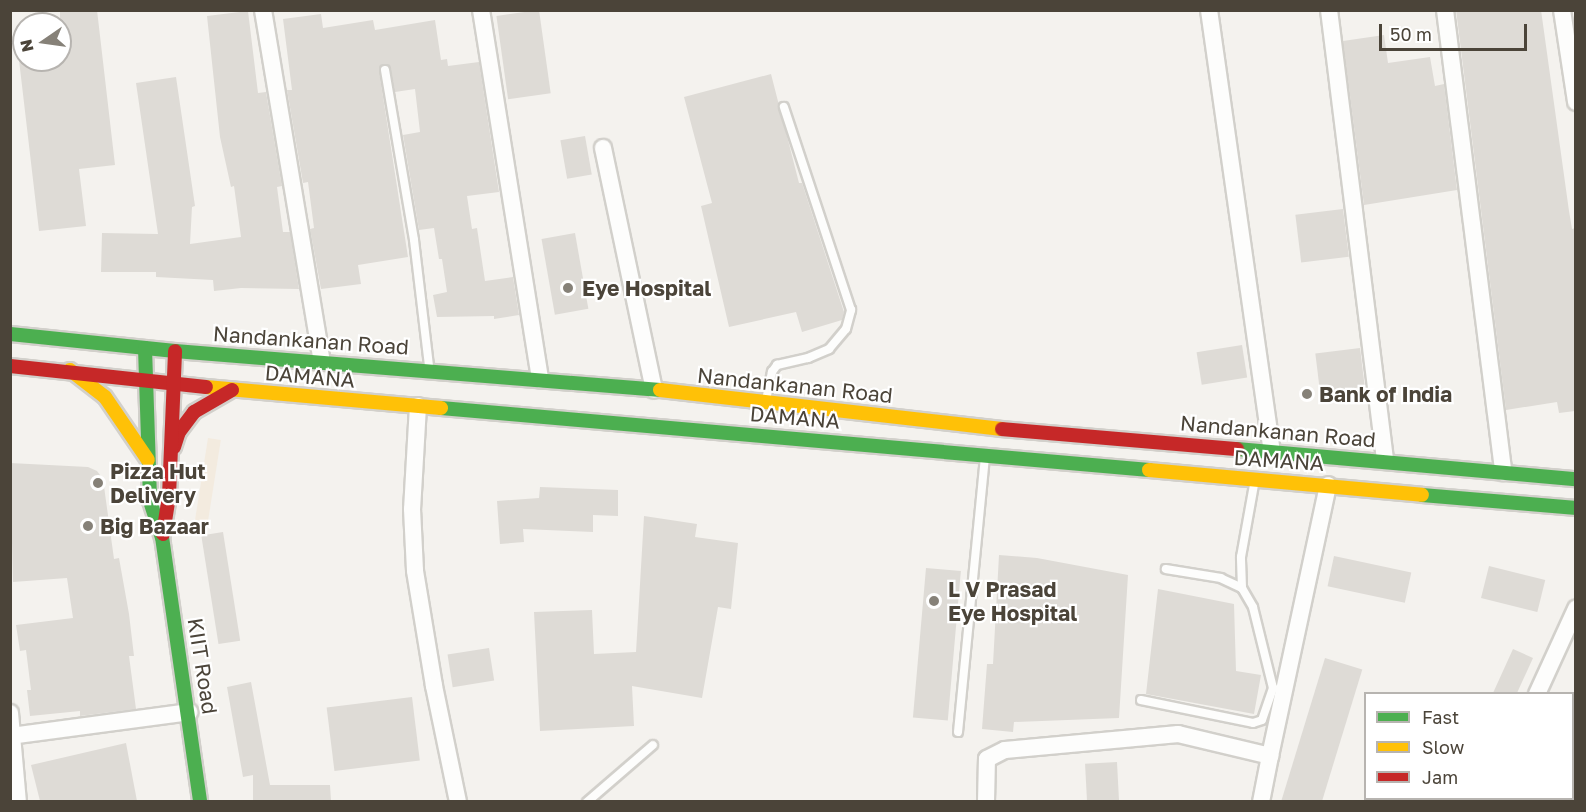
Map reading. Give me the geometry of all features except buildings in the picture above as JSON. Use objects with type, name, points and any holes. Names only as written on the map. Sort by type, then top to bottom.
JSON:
[{"type":"main road","name":"Nandankanan Road","points":[[10,334],[175,351],[540,379],[991,428],[1575,479]]},
{"type":"main road","name":"KIIT Road","points":[[145,348],[150,501],[162,537],[200,801]]},
{"type":"main road","name":"KIIT Road","points":[[162,537],[169,496],[175,351]]},
{"type":"main road","name":"DAMANA","points":[[10,366],[70,370],[231,390],[986,454],[1575,508]]},
{"type":"main road","points":[[70,370],[105,397],[148,460]]},
{"type":"main road","points":[[170,462],[179,432],[194,412],[231,390]]},
{"type":"street","points":[[263,10],[322,361]]},
{"type":"street","points":[[482,10],[540,379]]},
{"type":"street","points":[[1209,10],[1272,452]]},
{"type":"street","points":[[1329,10],[1385,461]]},
{"type":"street","points":[[1445,10],[1503,472]]},
{"type":"street","points":[[1562,10],[1571,43],[1575,102]]},
{"type":"street","points":[[603,148],[654,390]]},
{"type":"street","points":[[418,406],[412,509],[415,571],[434,686],[458,801]]},
{"type":"street","points":[[1261,801],[1328,485]]},
{"type":"street","points":[[1537,692],[1575,609]]},
{"type":"street","points":[[11,736],[189,712]]},
{"type":"street","points":[[10,713],[18,801]]},
{"type":"street","points":[[986,801],[987,759],[1005,750],[1178,734],[1270,756]]},
{"type":"lane","points":[[385,70],[414,240],[429,370]]},
{"type":"lane","points":[[765,403],[772,372],[777,365],[808,358],[829,349],[846,329],[851,310],[784,107]]},
{"type":"lane","points":[[958,732],[986,454]]},
{"type":"lane","points":[[1141,700],[1242,723],[1262,720],[1273,688],[1253,607],[1242,588],[1241,557],[1255,478]]},
{"type":"lane","points":[[1166,569],[1221,578],[1242,588]]},
{"type":"lane","points":[[587,801],[652,745]]},
{"type":"shaded area","points":[[208,438],[221,440],[208,522],[195,520]]},
{"type":"traffic: fast","points":[[10,334],[175,351],[660,390]]},
{"type":"traffic: fast","points":[[145,348],[150,501],[162,537],[200,802]]},
{"type":"traffic: fast","points":[[441,408],[1149,470]]},
{"type":"traffic: fast","points":[[1237,449],[1576,479]]},
{"type":"traffic: fast","points":[[1422,495],[1576,508]]},
{"type":"traffic: slow","points":[[70,370],[105,397],[148,460]]},
{"type":"traffic: slow","points":[[206,387],[441,408]]},
{"type":"traffic: slow","points":[[660,390],[1002,429]]},
{"type":"traffic: slow","points":[[1149,470],[1422,495]]},
{"type":"traffic: jam","points":[[163,534],[169,496],[175,351]]},
{"type":"traffic: jam","points":[[10,366],[206,387]]},
{"type":"traffic: jam","points":[[174,447],[179,432],[194,412],[232,390]]},
{"type":"traffic: jam","points":[[1002,429],[1237,449]]},
{"type":"place","name":"Eye Hospital","points":[[568,288]]},
{"type":"place","name":"Bank of India","points":[[1307,394]]},
{"type":"place","name":"Pizza Hut Delivery","points":[[98,483]]},
{"type":"place","name":"Big Bazaar","points":[[88,526]]},
{"type":"place","name":"L V Prasad Eye Hospital","points":[[934,601]]}]
